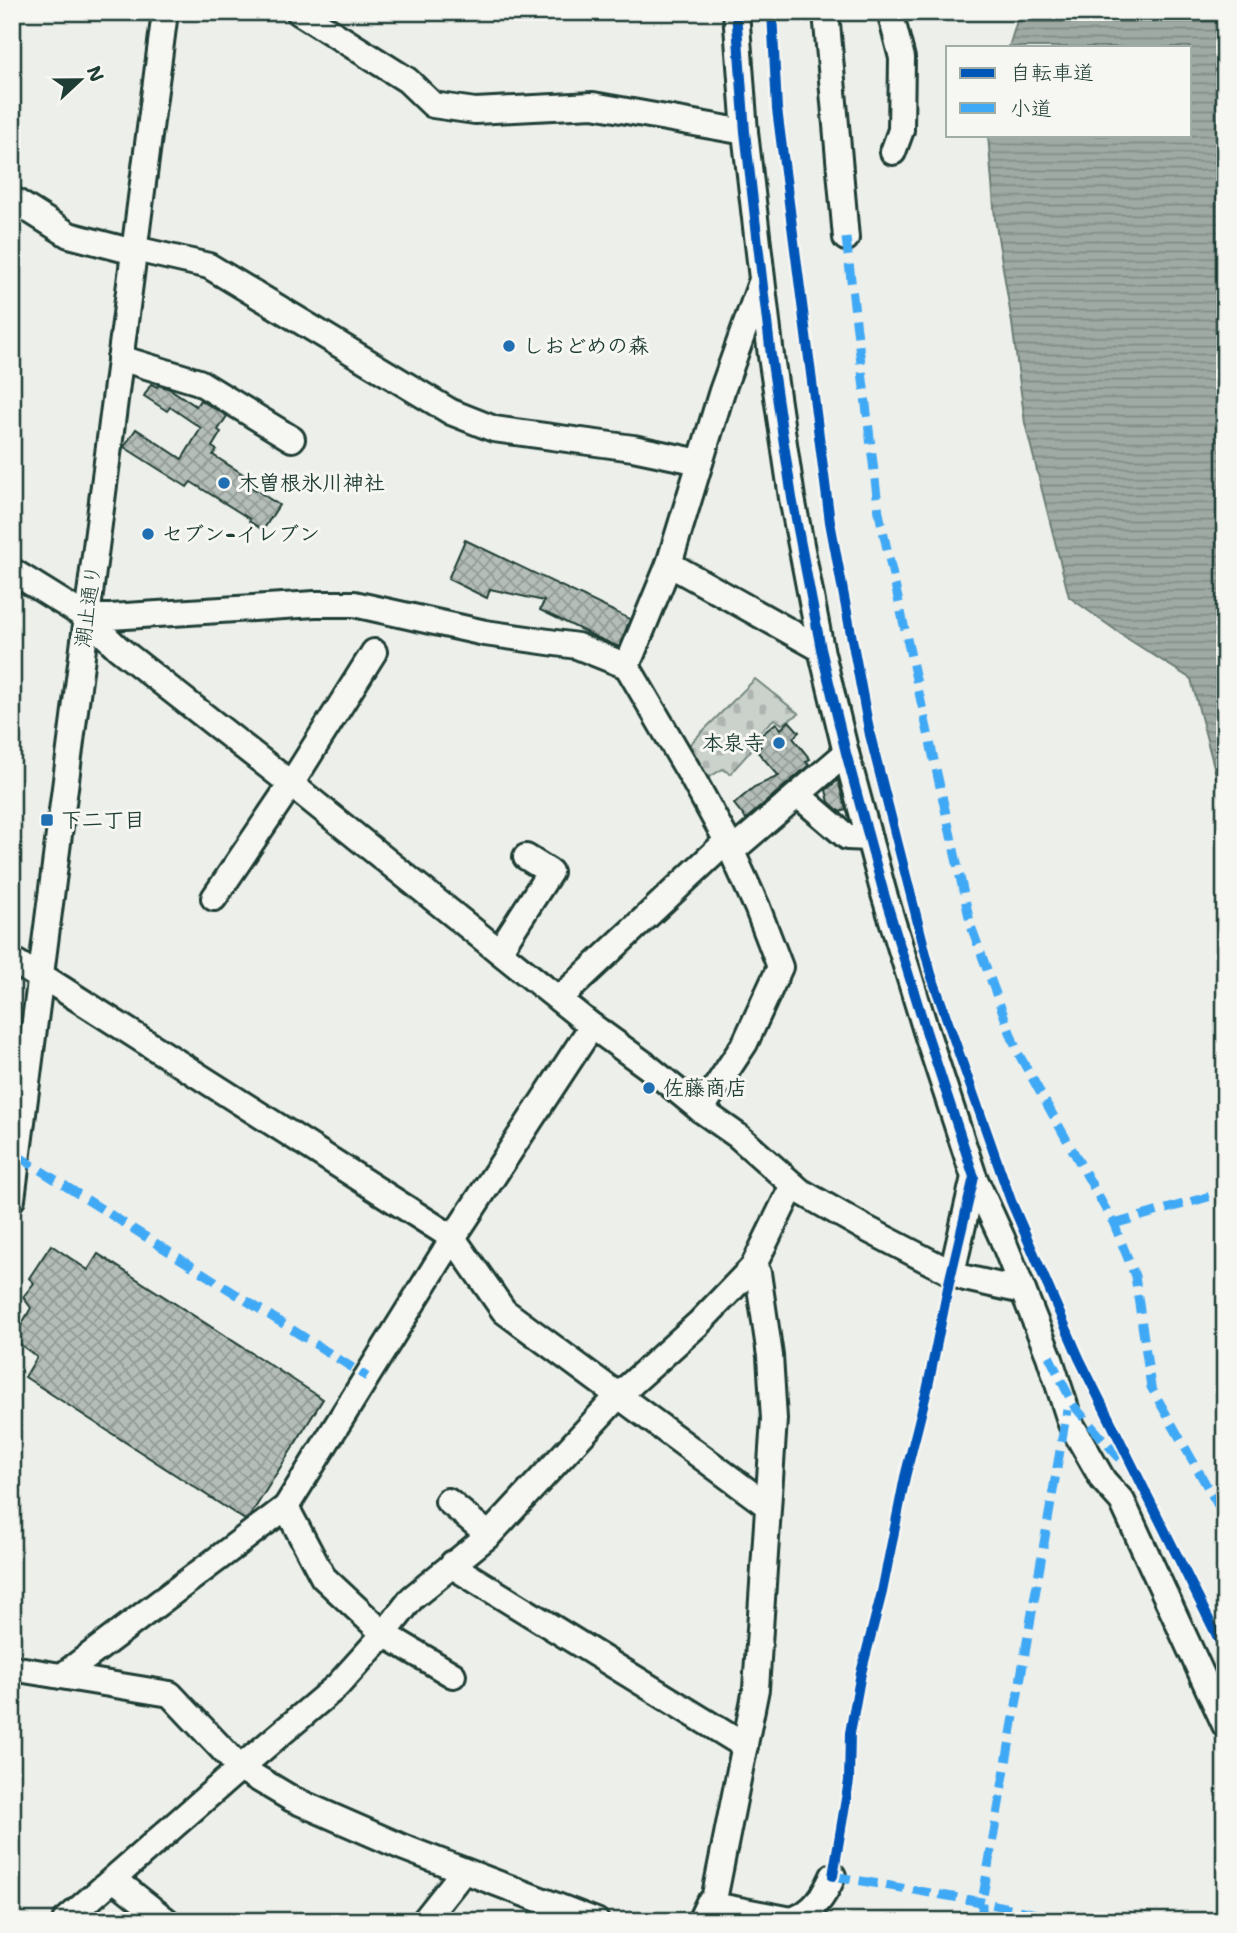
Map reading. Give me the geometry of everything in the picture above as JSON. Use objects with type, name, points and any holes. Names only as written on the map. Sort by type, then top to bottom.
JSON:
[{"type":"street","name":"潮止通り","points":[[12,1199],[165,12]]},
{"type":"street","points":[[299,12],[407,80],[433,106],[475,111],[593,104],[746,132]]},
{"type":"street","points":[[736,12],[762,281],[792,498],[821,649],[869,838],[926,1031],[974,1177],[1049,1356],[1071,1424],[1103,1480],[1122,1501],[1225,1724]]},
{"type":"street","points":[[825,12],[846,238]]},
{"type":"street","points":[[890,12],[902,58],[901,130],[893,152]]},
{"type":"street","points":[[12,199],[69,235],[209,266],[450,412],[494,429],[633,447],[700,462]]},
{"type":"street","points":[[626,666],[669,564],[731,365],[762,281]]},
{"type":"street","points":[[120,358],[199,382],[292,439]]},
{"type":"street","points":[[669,564],[821,649]]},
{"type":"street","points":[[12,571],[86,617],[118,648],[592,1026],[738,1136],[793,1185],[863,1227],[952,1273],[1023,1291]]},
{"type":"street","points":[[86,617],[354,604],[485,633],[578,646],[626,666],[730,846],[780,967],[745,1043],[701,1110]]},
{"type":"street","points":[[214,898],[291,784],[374,652]]},
{"type":"street","points":[[559,999],[730,846],[798,795],[846,753]]},
{"type":"street","points":[[798,795],[848,837],[869,838]]},
{"type":"street","points":[[499,951],[550,872],[526,857]]},
{"type":"street","points":[[12,960],[453,1238],[504,1311],[768,1506]]},
{"type":"street","points":[[62,1676],[286,1507],[453,1238],[592,1026]]},
{"type":"street","points":[[952,1273],[974,1177]]},
{"type":"street","points":[[65,1921],[337,1686],[412,1598],[489,1535],[619,1395],[699,1323],[753,1267],[793,1185]]},
{"type":"street","points":[[753,1267],[758,1273],[771,1356],[775,1419],[756,1689],[707,1913],[793,1920],[804,1916],[813,1908],[833,1876]]},
{"type":"street","points":[[448,1501],[489,1535]]},
{"type":"street","points":[[286,1507],[323,1577],[384,1634],[453,1675]]},
{"type":"street","points":[[453,1563],[460,1570],[745,1746]]},
{"type":"street","points":[[12,1668],[170,1694],[240,1768],[292,1799],[402,1847],[596,1921]]},
{"type":"street","points":[[424,1921],[463,1871]]},
{"type":"street","points":[[114,1879],[167,1921]]},
{"type":"shaded area","points":[[1016,12],[1225,12],[1225,809],[1191,679],[1069,597],[1025,423],[995,219],[988,136],[1192,136],[1192,46],[1009,46],[1016,24]]},
{"type":"shaded area","points":[[12,968],[23,974],[12,1024]]},
{"type":"green space","points":[[755,679],[799,714],[782,724],[774,719],[751,740],[755,746],[730,774],[723,769],[701,782],[683,751]]},
{"type":"building","points":[[151,384],[170,389],[196,406],[200,400],[227,416],[218,430],[221,432],[212,447],[217,450],[213,455],[246,476],[242,481],[279,505],[263,530],[191,482],[187,487],[124,447],[136,429],[182,459],[201,428],[170,407],[167,411],[144,396]]},
{"type":"building","points":[[465,540],[630,619],[619,647],[540,610],[544,601],[490,589],[487,598],[448,579]]},
{"type":"building","points":[[789,721],[799,732],[793,738],[810,759],[806,762],[809,765],[746,819],[734,804],[754,787],[779,776],[756,750],[761,746],[755,740],[776,723],[781,729]]},
{"type":"building","points":[[838,780],[846,810],[840,812],[829,802],[826,790]]},
{"type":"building","points":[[51,1245],[88,1270],[98,1254],[323,1399],[245,1520],[25,1377],[37,1357],[13,1339],[31,1308],[23,1297],[34,1283],[29,1278]]},
{"type":"marked path","points":[[846,238],[879,513],[971,926],[1017,1051],[1114,1224],[1135,1276],[1151,1387],[1225,1518]]},
{"type":"marked path","points":[[18,1156],[367,1377]]},
{"type":"marked path","points":[[1114,1224],[1225,1192]]},
{"type":"marked path","points":[[1049,1356],[1074,1406],[1122,1461]]},
{"type":"marked path","points":[[982,1921],[982,1902],[1067,1410]]},
{"type":"marked path","points":[[833,1876],[982,1902],[1068,1921]]},
{"type":"cycle path","points":[[736,12],[745,132],[771,356],[792,498],[821,649],[884,894],[974,1177],[905,1477],[882,1592],[861,1673],[850,1733],[849,1781],[833,1876]]},
{"type":"cycle path","points":[[772,12],[777,109],[830,522],[870,735],[931,974],[1011,1201],[1079,1358],[1225,1652]]},
{"type":"place","name":"しおどめの森","points":[[509,346]]},
{"type":"place","name":"木曽根氷川神社","points":[[224,483]]},
{"type":"place","name":"セブン-イレブン","points":[[148,534]]},
{"type":"place","name":"本泉寺","points":[[779,743]]},
{"type":"place","name":"下二丁目","points":[[47,820]]},
{"type":"place","name":"佐藤商店","points":[[649,1088]]}]
